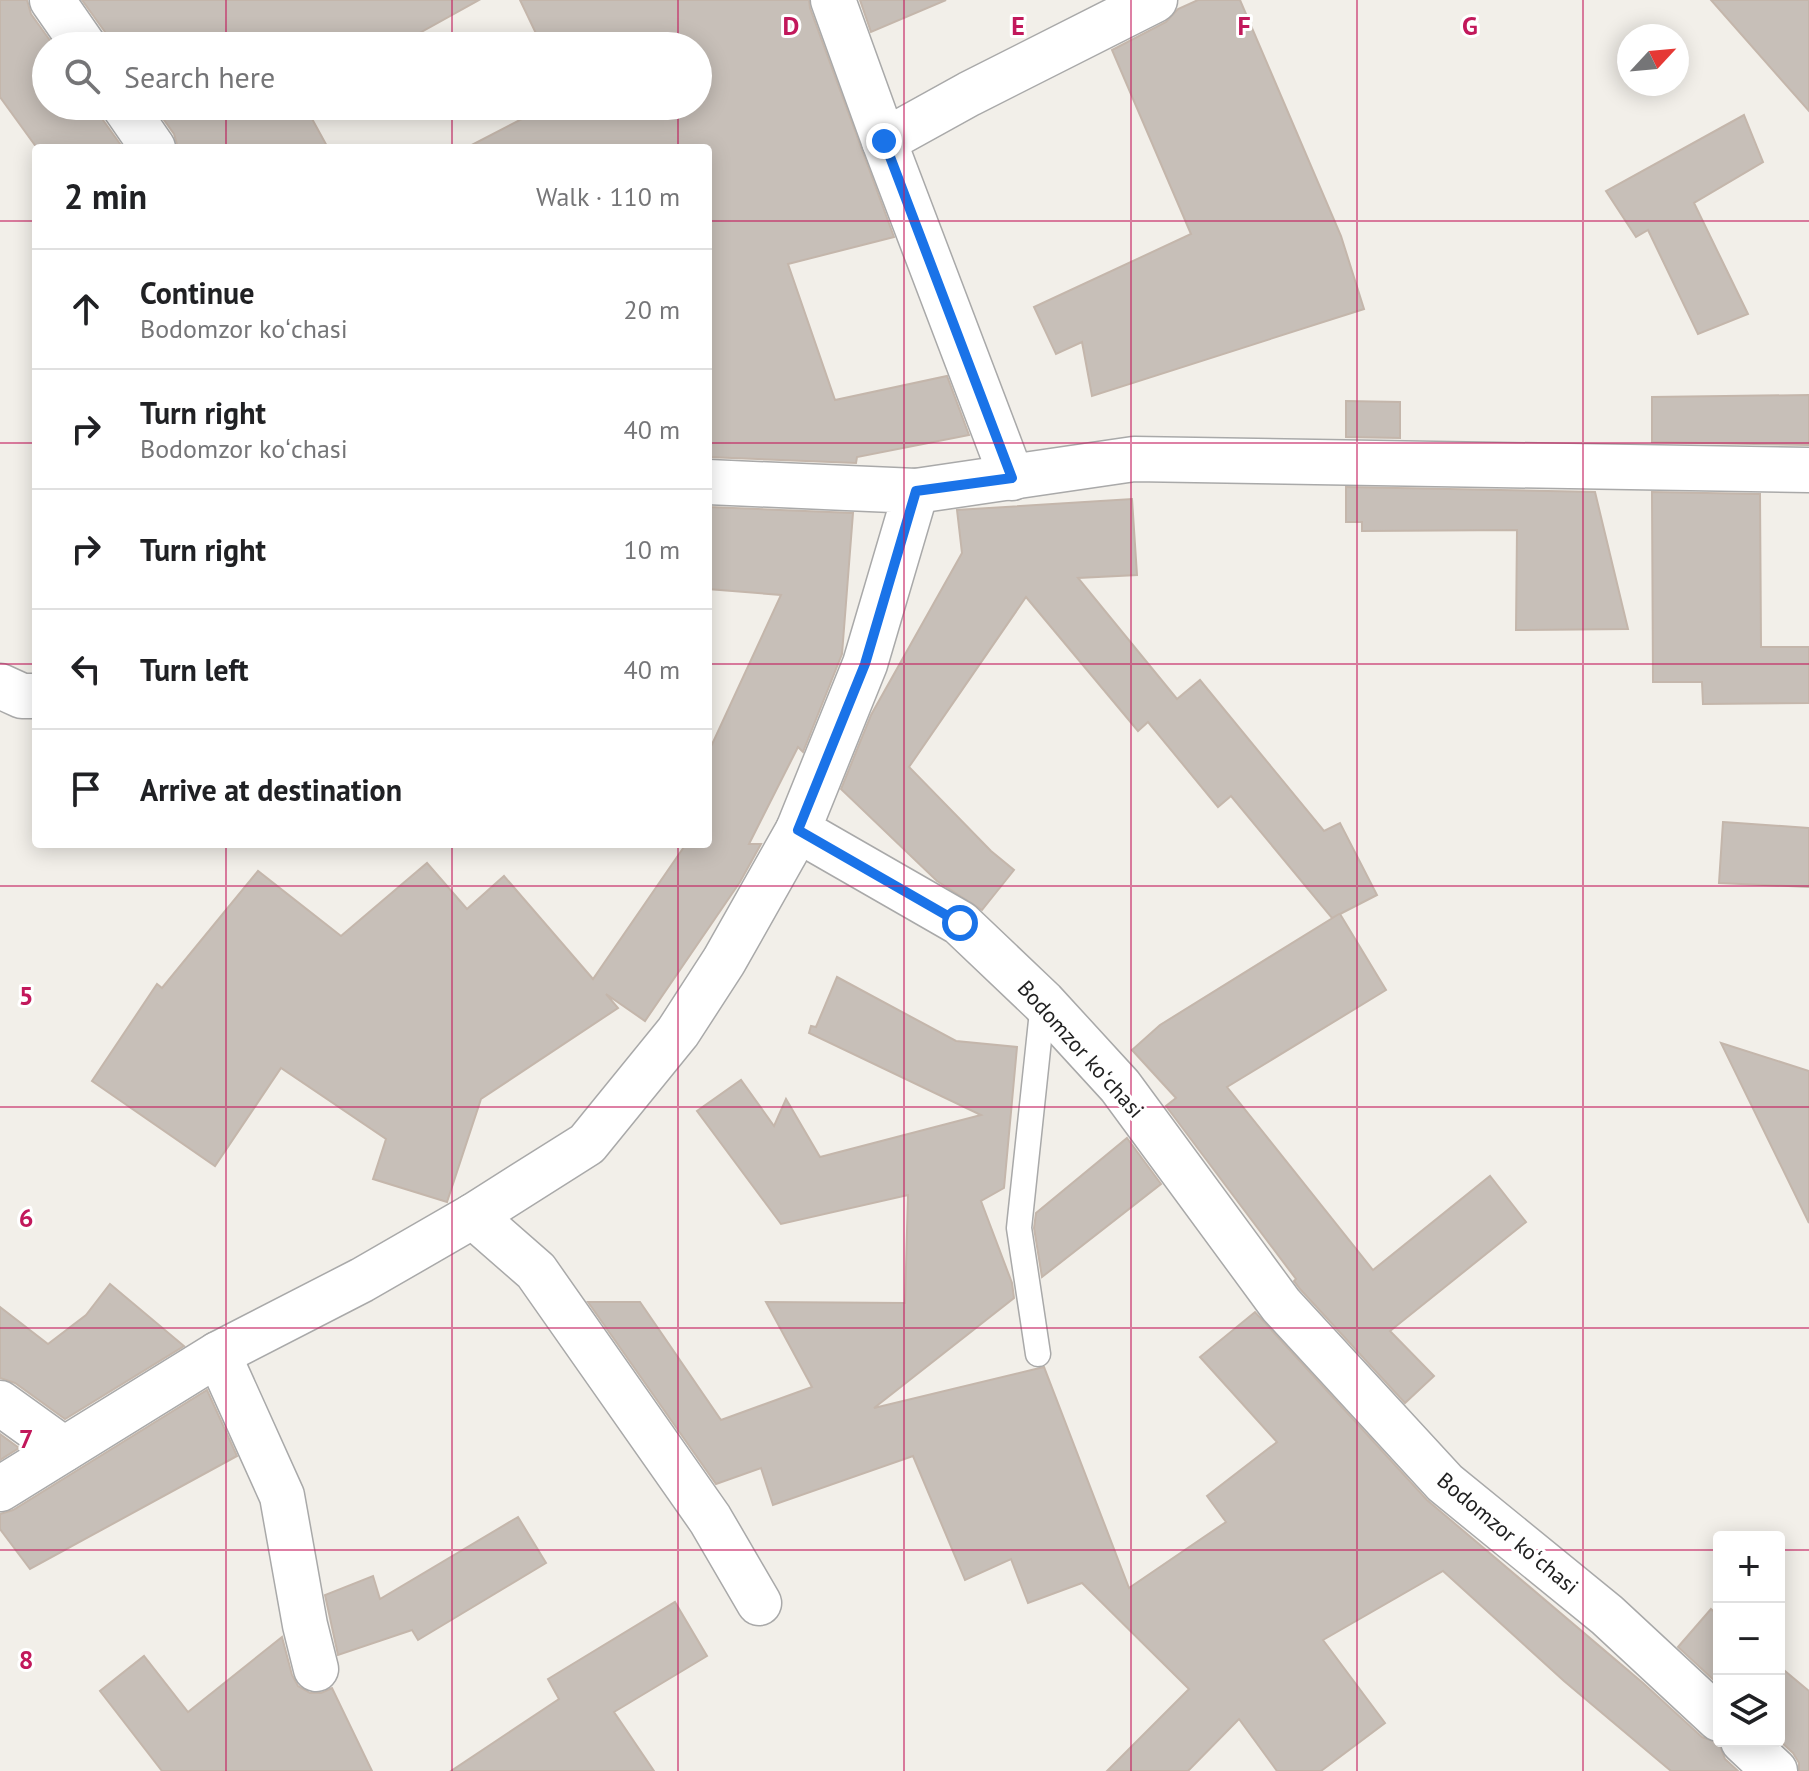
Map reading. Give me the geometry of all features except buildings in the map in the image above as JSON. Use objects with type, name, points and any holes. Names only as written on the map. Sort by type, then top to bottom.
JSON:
[{"type":"street","points":[[52,0],[74,32]]},
{"type":"street","points":[[833,0],[1012,478]]},
{"type":"street","points":[[884,141],[969,94],[1155,0]]},
{"type":"street","points":[[134,120],[150,144]]},
{"type":"street","points":[[712,482],[916,491],[1134,459],[1809,470]]},
{"type":"street","points":[[0,1489],[218,1354],[362,1280],[473,1216],[587,1144],[678,1032],[724,961],[798,830],[865,664],[916,491]]},
{"type":"street","points":[[0,686],[22,696],[32,696]]},
{"type":"street","name":"Bodomzor koʻchasi","points":[[798,830],[960,923],[1043,1002],[1120,1086],[1281,1305],[1445,1483],[1607,1615],[1713,1713]]},
{"type":"street","points":[[473,1216],[536,1271],[710,1519],[759,1603]]},
{"type":"street","points":[[218,1354],[282,1496],[316,1669]]},
{"type":"street","points":[[0,1403],[64,1449]]},
{"type":"street","points":[[1749,1747],[1775,1771]]},
{"type":"lane","points":[[1038,1354],[1019,1228],[1043,1002]]},
{"type":"route","points":[[884,141],[1012,478],[916,491],[865,664],[798,830],[960,923]]}]
